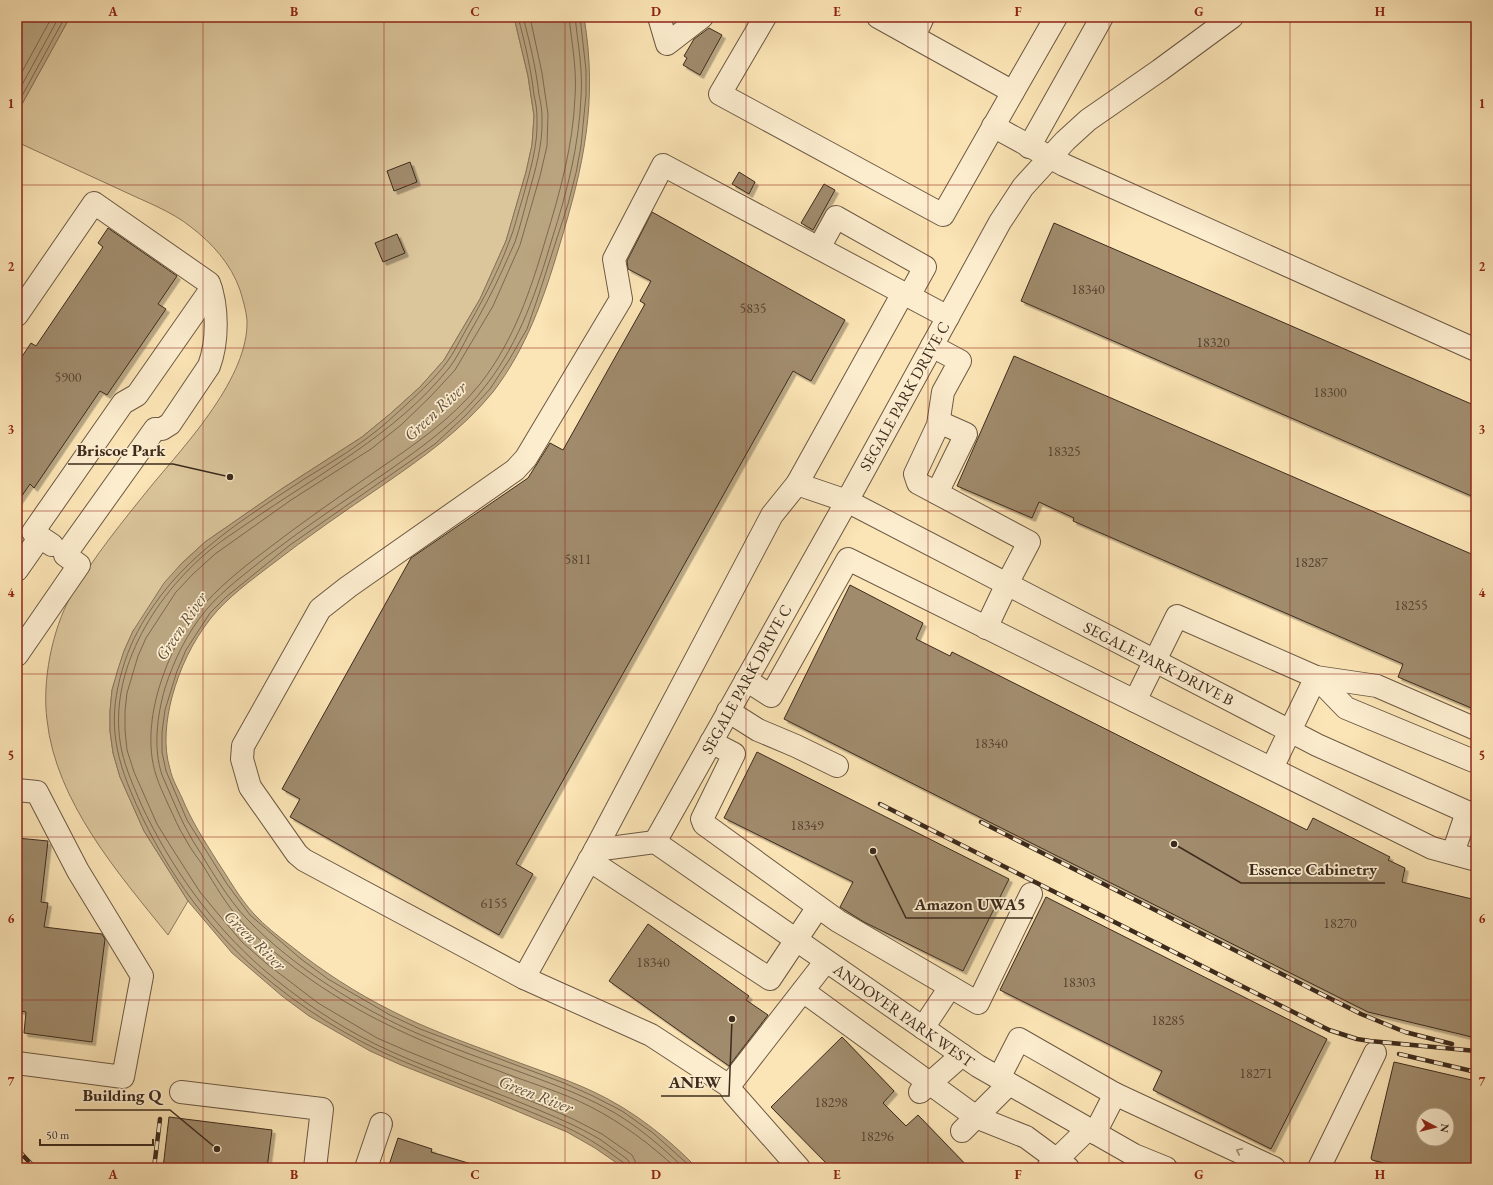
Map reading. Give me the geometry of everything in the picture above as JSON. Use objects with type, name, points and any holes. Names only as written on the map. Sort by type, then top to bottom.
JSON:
[{"type":"street","points":[[660,17],[667,44],[702,17]]},
{"type":"street","points":[[765,17],[720,94],[943,215],[1056,17]]},
{"type":"street","points":[[878,17],[1013,92]]},
{"type":"street","points":[[914,37],[923,17]]},
{"type":"street","points":[[1029,147],[1102,17]]},
{"type":"street","name":"SEGALE PARK DRIVE C","points":[[655,842],[847,501],[1000,222],[1024,186],[1065,141],[1088,120],[1160,70],[1232,17]]},
{"type":"street","points":[[993,126],[1049,158],[1476,350]]},
{"type":"street","points":[[799,1168],[733,1093],[729,1086],[651,1035],[524,978],[304,860],[297,854],[250,787],[242,759],[244,746],[320,609],[348,587],[515,470],[526,458],[621,299],[614,259],[663,165],[948,317]]},
{"type":"street","points":[[17,315],[94,202],[209,283],[213,295],[216,314],[213,356],[209,366],[170,424],[162,429],[154,430],[65,555]]},
{"type":"street","points":[[524,978],[592,855],[772,515],[798,484],[906,295],[925,267],[836,217],[819,248]]},
{"type":"street","points":[[17,655],[78,565],[33,532],[123,403],[137,395],[211,289]]},
{"type":"street","points":[[932,346],[960,361],[944,392],[938,425],[915,474],[918,483],[1029,542],[986,628]]},
{"type":"street","points":[[937,493],[966,434],[938,422]]},
{"type":"street","name":"SEGALE PARK DRIVE B","points":[[798,484],[847,501],[1317,745],[1471,813]]},
{"type":"street","points":[[17,570],[40,537]]},
{"type":"street","points":[[746,680],[771,696],[848,559],[1432,848],[1476,860]]},
{"type":"street","points":[[1135,701],[1177,616],[1316,677],[1377,686],[1476,729]]},
{"type":"street","points":[[1272,768],[1316,677]]},
{"type":"street","points":[[1316,677],[1346,708],[1476,762]]},
{"type":"street","points":[[728,711],[758,730],[837,766]]},
{"type":"street","points":[[711,742],[734,754],[702,819],[704,824],[838,921],[978,1003],[1031,894]]},
{"type":"street","points":[[17,790],[37,792],[78,871],[142,976],[123,1077],[17,1063]]},
{"type":"street","points":[[1453,853],[1471,813]]},
{"type":"street","points":[[592,855],[655,842]]},
{"type":"street","name":"ANDOVER PARK WEST","points":[[655,842],[962,1055],[1091,1131],[1159,1167]]},
{"type":"street","points":[[592,855],[770,979],[818,907]]},
{"type":"street","points":[[729,1086],[826,961]]},
{"type":"street","points":[[923,1028],[950,987]]},
{"type":"street","points":[[803,991],[969,1124],[1026,1137],[1058,1165],[1091,1131],[1115,1094]]},
{"type":"street","points":[[969,1124],[1004,1081],[1019,1039],[1115,1094],[1274,1168]]},
{"type":"street","points":[[1320,1168],[1375,1053]]},
{"type":"street","points":[[925,1088],[962,1055]]},
{"type":"street","points":[[181,1092],[322,1109],[315,1168]]},
{"type":"street","points":[[366,1168],[381,1124]]},
{"type":"shaded area","points":[[70,17],[514,17],[528,76],[534,116],[532,145],[526,172],[506,241],[480,299],[444,360],[420,387],[362,437],[283,488],[205,542],[182,563],[133,631],[124,651],[112,690],[110,731],[113,753],[120,777],[144,831],[188,901],[168,935],[110,861],[76,808],[63,779],[53,750],[47,720],[47,673],[54,640],[64,609],[71,596],[109,539],[198,430],[213,408],[227,386],[238,364],[245,342],[247,320],[240,290],[232,271],[213,247],[191,227],[158,207],[17,142],[17,113]]},
{"type":"water","points":[[17,17],[70,17],[17,113]]},
{"type":"water","name":"Green River","points":[[514,17],[584,17],[590,77],[589,106],[582,161],[568,217],[547,285],[533,322],[505,376],[481,406],[455,431],[441,443],[312,534],[255,577],[232,596],[211,618],[192,646],[175,686],[166,733],[168,760],[171,773],[186,807],[217,861],[249,908],[276,935],[327,973],[352,989],[405,1017],[430,1029],[570,1082],[608,1099],[622,1107],[661,1135],[697,1168],[624,1168],[595,1148],[567,1132],[401,1065],[370,1051],[309,1016],[282,996],[232,953],[188,901],[144,831],[120,777],[113,753],[110,731],[110,711],[112,690],[118,669],[133,631],[164,583],[182,563],[205,542],[283,488],[362,437],[390,414],[420,387],[444,360],[480,299],[506,241],[526,172],[532,145],[534,116],[528,76]]},
{"type":"building","points":[[709,28],[722,35],[700,75],[683,65],[687,58],[684,56],[694,39]]},
{"type":"building","points":[[410,162],[417,182],[394,191],[387,171]]},
{"type":"building","points":[[739,172],[755,182],[749,194],[732,184]]},
{"type":"building","points":[[824,184],[835,190],[813,230],[801,223]]},
{"type":"building","points":[[652,212],[845,320],[811,381],[793,371],[516,864],[533,874],[499,935],[290,817],[300,799],[282,789],[411,558],[528,478],[550,443],[563,450],[645,304],[640,301],[651,281],[628,269],[627,261]]},
{"type":"building","points":[[1054,223],[1476,406],[1476,498],[1021,301]]},
{"type":"building","points":[[108,228],[177,276],[158,304],[166,309],[107,395],[100,391],[34,488],[30,484],[17,503],[17,364],[31,343],[36,346],[103,247],[98,243]]},
{"type":"building","points":[[397,234],[405,253],[383,262],[375,243]]},
{"type":"building","points":[[1014,356],[1476,556],[1476,710],[1398,677],[1403,664],[1073,521],[1074,518],[1039,502],[1032,518],[957,486]]},
{"type":"building","points":[[850,585],[923,623],[916,639],[950,656],[952,652],[1307,830],[1313,818],[1390,857],[1388,860],[1405,868],[1402,882],[1476,900],[1476,1038],[1368,1012],[784,719]]},
{"type":"building","points":[[757,752],[1009,879],[963,971],[864,922],[840,907],[853,882],[724,818]]},
{"type":"building","points":[[17,838],[48,841],[41,902],[48,903],[44,927],[102,934],[105,939],[92,1042],[24,1033],[26,1012],[17,1010]]},
{"type":"building","points":[[1046,897],[1327,1039],[1271,1149],[1153,1090],[1162,1071],[1000,990]]},
{"type":"building","points":[[648,924],[749,996],[746,1000],[768,1015],[729,1066],[609,981]]},
{"type":"building","points":[[842,1037],[894,1091],[883,1103],[906,1126],[918,1115],[969,1168],[831,1168],[771,1107]]},
{"type":"building","points":[[1394,1062],[1476,1081],[1476,1168],[1404,1168],[1372,1160],[1371,1158]]},
{"type":"building","points":[[169,1117],[272,1130],[267,1168],[163,1168]]},
{"type":"building","points":[[398,1138],[432,1149],[431,1152],[475,1165],[474,1168],[388,1168]]},
{"type":"railway","points":[[880,804],[1329,1030],[1357,1039],[1370,1041],[1476,1051]]},
{"type":"railway","points":[[981,822],[1361,1014],[1405,1032],[1452,1044]]},
{"type":"railway","points":[[1399,1054],[1476,1072]]},
{"type":"railway","points":[[154,1168],[160,1119]]},
{"type":"railway","points":[[17,1149],[35,1168]]},
{"type":"place","name":"Briscoe Park","points":[[230,477]]},
{"type":"place","name":"Essence Cabinetry","points":[[1174,844]]},
{"type":"place","name":"Amazon UWA5","points":[[873,851]]},
{"type":"place","name":"ANEW","points":[[732,1019]]},
{"type":"place","name":"Building Q","points":[[217,1149]]}]
